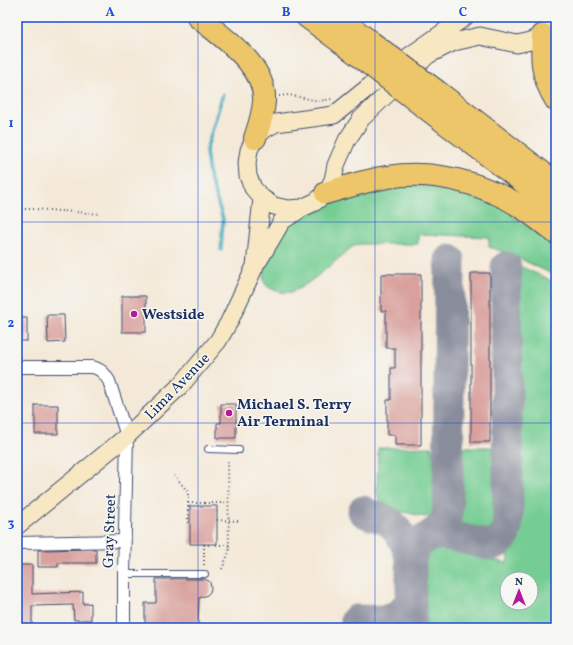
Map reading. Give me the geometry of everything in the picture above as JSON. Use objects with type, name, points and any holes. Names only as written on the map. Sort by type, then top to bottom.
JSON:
[{"type":"highway","points":[[198,17],[233,45],[253,67],[260,78],[264,90],[265,101],[263,116],[255,138]]},
{"type":"highway","points":[[307,17],[365,49],[430,99],[556,207]]},
{"type":"highway","points":[[338,17],[365,49]]},
{"type":"highway","points":[[550,27],[542,52],[544,77],[556,100]]},
{"type":"highway","points":[[430,99],[556,183]]},
{"type":"highway","points":[[326,193],[388,177],[414,175],[438,176],[467,182],[495,193],[516,204],[556,233]]},
{"type":"main road","points":[[302,208],[288,209],[274,206],[262,198],[253,188],[248,176],[246,163],[249,150],[255,138],[265,129],[276,123],[334,115],[391,70],[465,17]]},
{"type":"main road","points":[[256,266],[282,221],[302,208],[315,202],[326,193],[333,180],[336,165],[347,140],[361,119],[428,55],[454,42],[480,36],[517,44],[531,41],[550,27]]},
{"type":"main road","name":"Lima Avenue","points":[[17,526],[127,436],[182,384],[206,357],[229,322],[256,266],[262,198]]},
{"type":"street","name":"Gray Street","points":[[17,367],[81,366],[98,369],[109,381],[127,436],[124,541],[124,628]]},
{"type":"street","points":[[17,543],[124,541]]},
{"type":"lane","points":[[208,449],[239,450]]},
{"type":"lane","points":[[124,574],[204,574]]},
{"type":"path","points":[[17,209],[100,214]]},
{"type":"path","points":[[222,569],[229,552],[228,450]]},
{"type":"path","points":[[174,474],[188,492],[188,524]]},
{"type":"path","points":[[188,503],[228,503]]},
{"type":"path","points":[[217,520],[239,520]]},
{"type":"path","points":[[204,574],[204,545],[229,545]]},
{"type":"green space","points":[[422,185],[451,187],[499,205],[556,248],[556,276],[510,254],[489,247],[489,237],[418,234],[418,244],[360,244],[352,247],[305,285],[291,292],[276,291],[265,283],[264,275],[273,250],[293,220],[319,207],[362,193]]},
{"type":"green space","points":[[522,267],[548,279],[556,285],[556,628],[423,628],[424,558],[429,552],[441,549],[507,563],[515,531],[517,274],[519,269]]},
{"type":"green space","points":[[432,447],[432,455],[440,455],[440,491],[437,511],[425,517],[386,508],[382,505],[379,501],[377,491],[378,448]]},
{"type":"green space","points":[[455,447],[499,447],[499,528],[495,533],[473,529],[462,524],[455,517]]},
{"type":"building","points":[[471,273],[490,273],[490,442],[471,442]]},
{"type":"building","points":[[381,274],[421,274],[421,445],[395,445],[395,435],[387,435],[387,400],[391,400],[391,368],[395,368],[395,348],[386,348],[386,311],[381,311]]},
{"type":"building","name":"Westside","points":[[122,296],[146,296],[146,332],[122,332]]},
{"type":"building","points":[[47,315],[64,315],[65,342],[48,343]]},
{"type":"building","points":[[17,318],[27,318],[27,341],[17,341]]},
{"type":"building","name":"Michael S. Terry Air Terminal","points":[[221,404],[236,404],[236,438],[217,438],[217,423],[221,423]]},
{"type":"building","points":[[35,405],[58,405],[58,434],[35,434]]},
{"type":"building","points":[[190,506],[217,506],[217,544],[190,544]]},
{"type":"building","points":[[96,549],[96,563],[58,563],[58,567],[38,567],[38,550]]},
{"type":"building","points":[[19,565],[32,565],[32,594],[83,592],[83,604],[91,603],[91,620],[74,620],[73,605],[32,606],[32,628],[20,628]]},
{"type":"building","points":[[156,579],[205,579],[210,582],[210,592],[199,598],[198,628],[145,628],[145,603],[156,603]]},
{"type":"waterway","points":[[221,250],[223,219],[209,175],[206,151],[223,94]]},
{"type":"taxiway","points":[[411,628],[411,560],[413,552],[420,542],[434,533],[443,524],[446,518],[448,506],[450,260]]},
{"type":"taxiway","points":[[430,536],[443,534],[489,545],[500,542],[507,529],[506,267]]},
{"type":"taxiway","points":[[363,511],[391,523],[399,532],[405,543],[411,560]]},
{"type":"taxiway","points":[[356,620],[381,620],[395,617],[401,613],[411,598]]},
{"type":"place","name":"Westside","points":[[134,314]]},
{"type":"place","name":"Michael S. Terry Air Terminal","points":[[229,413]]}]
